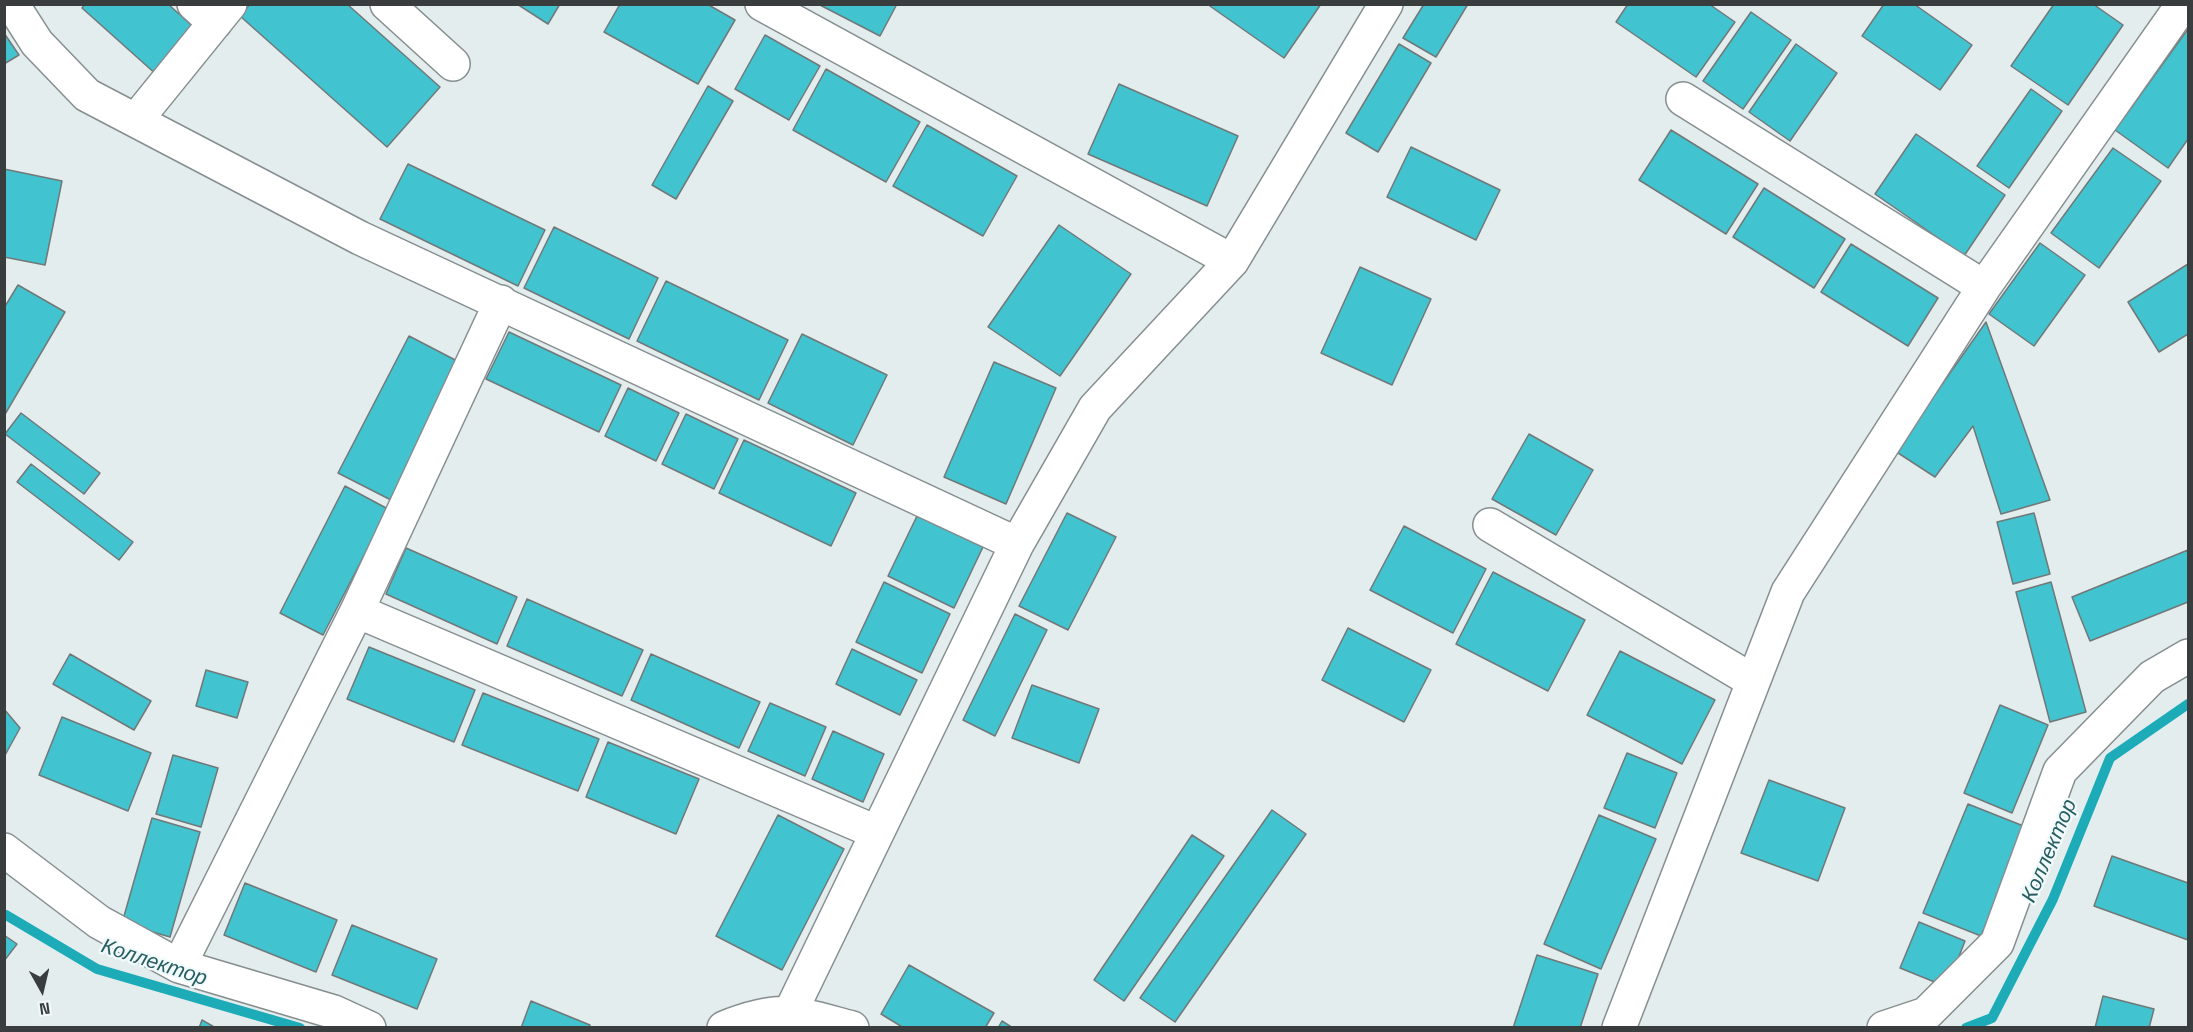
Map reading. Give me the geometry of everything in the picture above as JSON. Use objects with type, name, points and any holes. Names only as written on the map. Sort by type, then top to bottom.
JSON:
[{"type":"street","points":[[12,4],[37,43],[87,94],[360,238],[1017,544]]},
{"type":"street","points":[[387,4],[453,64]]},
{"type":"street","points":[[762,4],[1232,261]]},
{"type":"street","points":[[791,1011],[1017,544],[1095,408],[1232,261],[1386,4]]},
{"type":"street","points":[[1619,1028],[1788,592],[1984,287],[2184,4]]},
{"type":"street","points":[[136,120],[213,11]]},
{"type":"street","points":[[1683,99],[1984,287]]},
{"type":"street","points":[[179,966],[357,611],[501,302]]},
{"type":"street","points":[[1490,525],[1753,681]]},
{"type":"street","points":[[357,611],[876,832]]},
{"type":"street","points":[[1884,1028],[1926,1014],[1997,943],[2060,771],[2152,677],[2188,656]]},
{"type":"street","points":[[4,850],[99,922],[179,966],[334,1012],[369,1028]]},
{"type":"street","points":[[724,1028],[756,1015],[791,1011],[852,1028]]},
{"type":"building","points":[[85,4],[168,4],[199,32],[158,76],[82,8]]},
{"type":"building","points":[[250,4],[347,4],[440,87],[387,147],[240,16]]},
{"type":"building","points":[[517,4],[560,4],[548,24]]},
{"type":"building","points":[[620,4],[707,4],[735,20],[698,84],[604,32]]},
{"type":"building","points":[[818,4],[897,4],[880,36]]},
{"type":"building","points":[[1207,4],[1321,4],[1284,58]]},
{"type":"building","points":[[1424,4],[1468,4],[1436,57],[1403,38]]},
{"type":"building","points":[[1628,4],[1709,4],[1735,22],[1696,77],[1616,22]]},
{"type":"building","points":[[1884,4],[1914,4],[1972,45],[1940,90],[1862,36]]},
{"type":"building","points":[[2054,4],[2093,4],[2123,25],[2068,105],[2011,66]]},
{"type":"building","points":[[1751,12],[1791,40],[1743,109],[1703,81]]},
{"type":"building","points":[[2188,29],[2188,139],[2168,168],[2115,130]]},
{"type":"building","points":[[4,33],[19,55],[4,64]]},
{"type":"building","points":[[765,35],[820,66],[789,120],[735,89]]},
{"type":"building","points":[[1399,44],[1431,63],[1378,152],[1346,133]]},
{"type":"building","points":[[1796,44],[1837,73],[1790,141],[1749,112]]},
{"type":"building","points":[[826,69],[920,122],[886,182],[793,130]]},
{"type":"building","points":[[1119,84],[1238,136],[1207,206],[1088,154]]},
{"type":"building","points":[[708,86],[733,101],[676,199],[652,185]]},
{"type":"building","points":[[2031,89],[2062,111],[2009,188],[1977,166]]},
{"type":"building","points":[[927,125],[1017,176],[983,236],[893,186]]},
{"type":"building","points":[[1671,130],[1758,184],[1726,234],[1639,180]]},
{"type":"building","points":[[1916,134],[2005,195],[1964,256],[1875,194]]},
{"type":"building","points":[[1411,147],[1500,190],[1476,240],[1387,197]]},
{"type":"building","points":[[2113,148],[2161,181],[2099,268],[2051,233]]},
{"type":"building","points":[[408,164],[545,230],[518,286],[380,219]]},
{"type":"building","points":[[4,169],[62,181],[45,265],[4,257]]},
{"type":"building","points":[[1764,188],[1845,239],[1814,288],[1733,237]]},
{"type":"building","points":[[1059,225],[1131,274],[1060,376],[988,327]]},
{"type":"building","points":[[554,227],[658,278],[629,339],[524,288]]},
{"type":"building","points":[[2040,243],[2085,275],[2034,346],[1989,314]]},
{"type":"building","points":[[1851,244],[1938,298],[1908,346],[1821,292]]},
{"type":"building","points":[[2188,264],[2188,334],[2159,352],[2128,302]]},
{"type":"building","points":[[1360,267],[1431,299],[1392,385],[1321,353]]},
{"type":"building","points":[[666,281],[788,340],[759,400],[637,341]]},
{"type":"building","points":[[18,285],[65,312],[4,416],[4,308]]},
{"type":"building","points":[[1986,322],[2050,500],[2001,514],[1973,426],[1935,477],[1895,451]]},
{"type":"building","points":[[509,332],[621,385],[599,432],[486,379]]},
{"type":"building","points":[[802,334],[887,375],[853,445],[768,403]]},
{"type":"building","points":[[409,336],[461,363],[391,500],[338,473]]},
{"type":"building","points":[[994,362],[1056,388],[1006,504],[944,477]]},
{"type":"building","points":[[628,388],[679,413],[656,461],[605,436]]},
{"type":"building","points":[[21,413],[100,473],[84,494],[5,434]]},
{"type":"building","points":[[686,414],[738,439],[714,489],[662,464]]},
{"type":"building","points":[[1529,434],[1593,470],[1556,535],[1492,499]]},
{"type":"building","points":[[744,440],[856,493],[831,546],[719,493]]},
{"type":"building","points":[[31,464],[133,542],[119,560],[17,482]]},
{"type":"building","points":[[345,486],[388,509],[323,635],[280,613]]},
{"type":"building","points":[[1067,513],[1116,537],[1068,630],[1019,606]]},
{"type":"building","points":[[2034,513],[2050,574],[2013,584],[1997,522]]},
{"type":"building","points":[[917,516],[983,547],[954,608],[888,576]]},
{"type":"building","points":[[1404,526],[1486,569],[1453,633],[1370,590]]},
{"type":"building","points":[[406,548],[517,597],[497,644],[386,594]]},
{"type":"building","points":[[2188,550],[2188,602],[2090,641],[2072,597]]},
{"type":"building","points":[[1493,572],[1585,620],[1548,691],[1456,644]]},
{"type":"building","points":[[884,582],[950,614],[922,673],[856,642]]},
{"type":"building","points":[[2051,582],[2086,712],[2050,722],[2016,592]]},
{"type":"building","points":[[527,599],[643,650],[622,696],[507,646]]},
{"type":"building","points":[[1015,614],[1047,630],[995,736],[963,720]]},
{"type":"building","points":[[1348,628],[1431,670],[1404,722],[1322,680]]},
{"type":"building","points":[[369,647],[475,690],[454,742],[347,699]]},
{"type":"building","points":[[852,649],[917,680],[900,715],[836,684]]},
{"type":"building","points":[[1620,651],[1715,700],[1682,764],[1587,715]]},
{"type":"building","points":[[70,654],[151,701],[134,730],[53,684]]},
{"type":"building","points":[[651,654],[760,702],[739,748],[631,700]]},
{"type":"building","points":[[206,670],[248,682],[237,718],[196,706]]},
{"type":"building","points":[[1032,685],[1099,709],[1079,763],[1012,738]]},
{"type":"building","points":[[483,693],[599,739],[578,791],[462,745]]},
{"type":"building","points":[[770,703],[826,727],[805,776],[748,751]]},
{"type":"building","points":[[2000,705],[2048,725],[2012,813],[1964,793]]},
{"type":"building","points":[[4,709],[20,728],[4,757]]},
{"type":"building","points":[[62,717],[151,753],[128,811],[39,775]]},
{"type":"building","points":[[833,731],[884,754],[863,802],[812,779]]},
{"type":"building","points":[[608,742],[699,779],[676,834],[586,797]]},
{"type":"building","points":[[1627,753],[1677,773],[1655,828],[1604,808]]},
{"type":"building","points":[[173,755],[218,768],[201,827],[156,814]]},
{"type":"building","points":[[1769,780],[1845,808],[1818,881],[1741,853]]},
{"type":"building","points":[[1968,804],[2026,827],[1981,936],[1923,913]]},
{"type":"building","points":[[1272,810],[1306,834],[1175,1022],[1140,998]]},
{"type":"building","points":[[778,815],[844,849],[782,970],[716,936]]},
{"type":"building","points":[[1599,815],[1656,839],[1601,969],[1544,944]]},
{"type":"building","points":[[152,818],[200,832],[170,937],[122,923]]},
{"type":"building","points":[[1192,835],[1224,856],[1124,1001],[1094,980]]},
{"type":"building","points":[[2112,856],[2188,883],[2188,940],[2094,906]]},
{"type":"building","points":[[245,883],[337,920],[316,972],[224,935]]},
{"type":"building","points":[[1919,922],[1965,941],[1947,987],[1900,968]]},
{"type":"building","points":[[352,925],[437,959],[417,1009],[332,975]]},
{"type":"building","points":[[4,935],[17,944],[4,961]]},
{"type":"building","points":[[1537,955],[1598,974],[1580,1028],[1513,1028]]},
{"type":"building","points":[[909,965],[994,1013],[985,1028],[904,1028],[881,1014]]},
{"type":"building","points":[[2103,996],[2154,1009],[2149,1028],[2095,1028]]},
{"type":"building","points":[[531,1001],[590,1025],[589,1028],[521,1028]]},
{"type":"building","points":[[202,1020],[216,1028],[199,1028]]},
{"type":"building","points":[[1002,1021],[1013,1028],[998,1028]]},
{"type":"waterway","name":"Коллектор","points":[[1966,1028],[1992,1018],[2053,899],[2110,758],[2188,704]]},
{"type":"waterway","name":"Коллектор","points":[[6,915],[97,969],[300,1028]]}]
